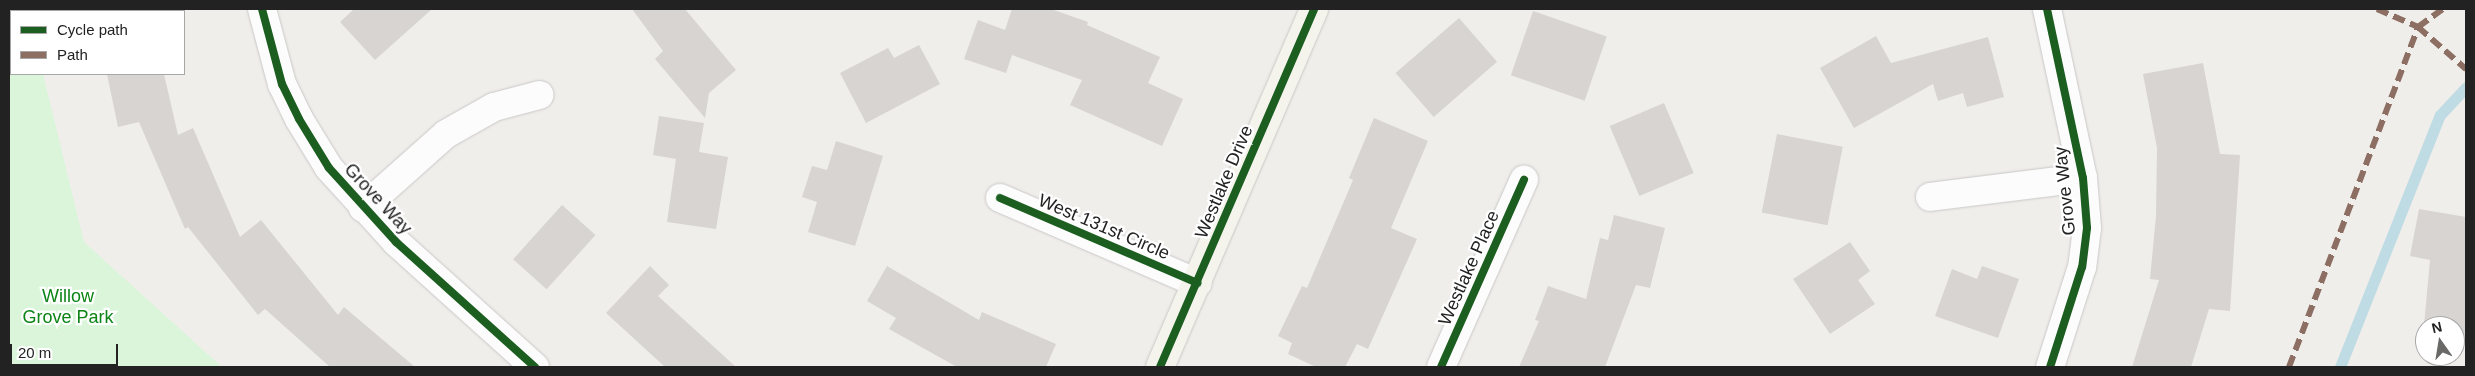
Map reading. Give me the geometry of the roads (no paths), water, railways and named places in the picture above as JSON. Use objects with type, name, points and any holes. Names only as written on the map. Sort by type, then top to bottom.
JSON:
[{"type":"street","name":"Grove Way","points":[[262,9],[282,84],[299,119],[329,168],[363,208],[535,367]]},
{"type":"street","name":"Westlake Drive","points":[[1160,367],[1314,9]]},
{"type":"street","name":"Grove Way","points":[[2047,9],[2083,178],[2087,228],[2082,267],[2050,367]]},
{"type":"street","points":[[363,208],[446,134],[494,107],[539,95]]},
{"type":"street","name":"Grove Way","points":[[1930,197],[2083,178]]},
{"type":"street","name":"Westlake Place","points":[[1441,367],[1524,180]]},
{"type":"street","name":"West 131st Circle","points":[[1000,198],[1197,283]]},
{"type":"waterway","points":[[2340,367],[2440,115],[2466,87]]},
{"type":"park label","name":"Willow Grove Park","points":[[68,307]]}]
